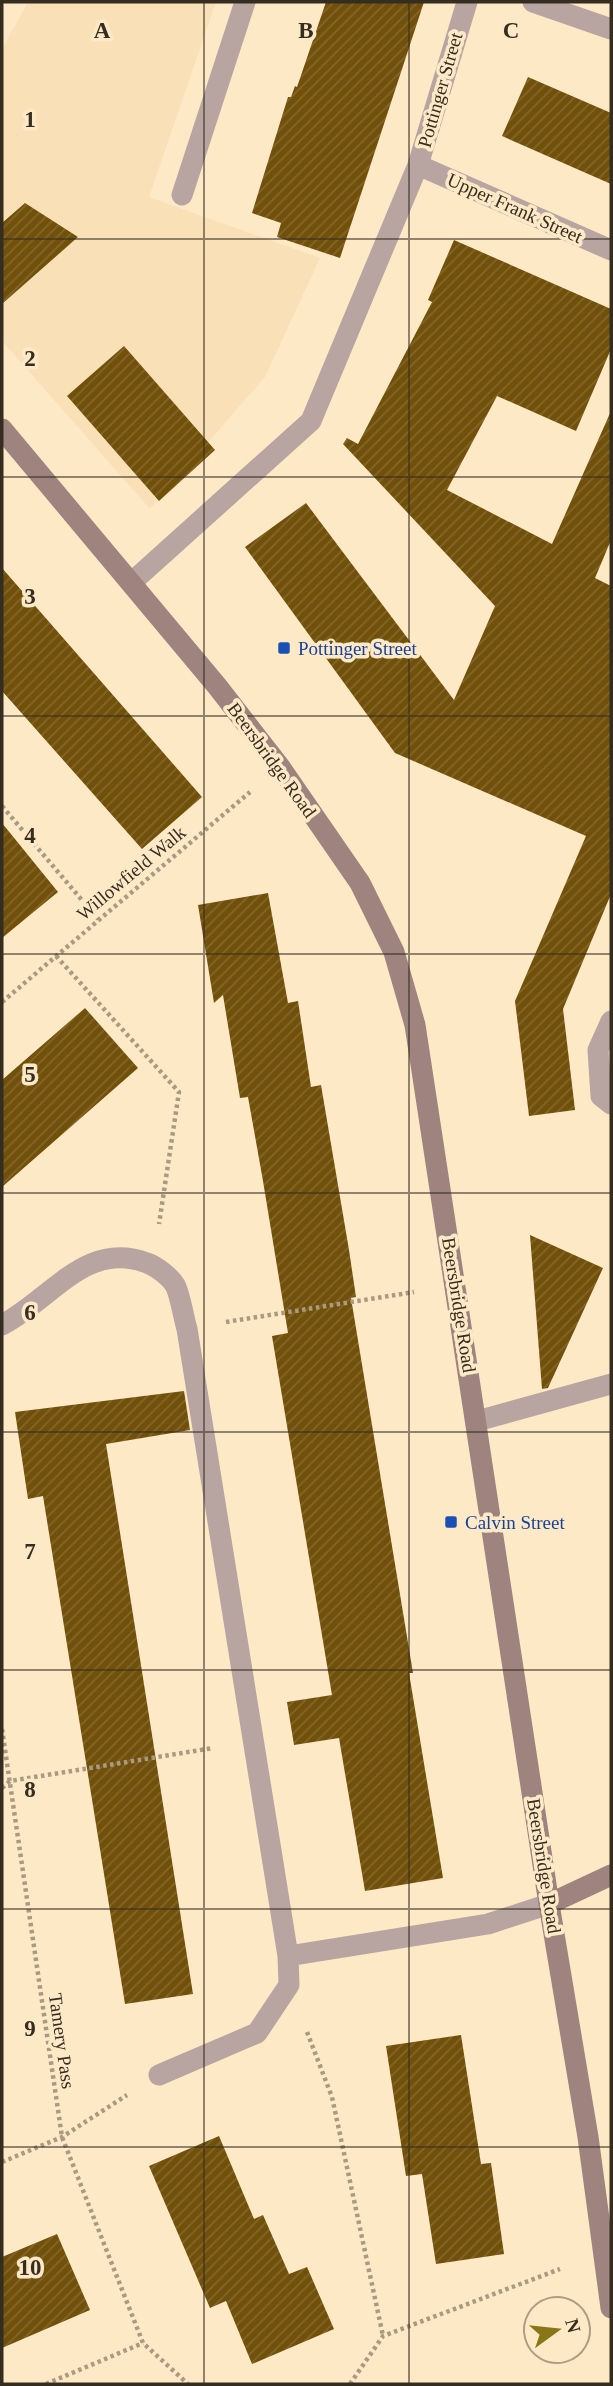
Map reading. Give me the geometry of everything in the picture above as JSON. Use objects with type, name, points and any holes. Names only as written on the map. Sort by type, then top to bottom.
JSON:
[{"type":"main road","name":"Beersbridge Road","points":[[2,429],[132,582],[280,767],[360,883],[394,952],[415,1025],[549,1904],[588,2137],[611,2308]]},
{"type":"main road","points":[[549,1904],[611,1875]]},
{"type":"street","points":[[182,195],[245,2]]},
{"type":"street","name":"Pottinger Street","points":[[132,582],[311,421],[418,165],[467,2]]},
{"type":"street","points":[[533,2],[611,29]]},
{"type":"street","name":"Upper Frank Street","points":[[418,165],[611,250]]},
{"type":"street","points":[[611,1021],[598,1050],[601,1096],[611,1104]]},
{"type":"street","points":[[2,1325],[28,1311],[82,1266],[106,1256],[130,1256],[152,1264],[175,1284],[187,1329],[288,1956],[289,1985],[257,2033],[159,2075]]},
{"type":"street","points":[[477,1421],[611,1384]]},
{"type":"street","points":[[288,1956],[488,1924],[549,1904]]},
{"type":"path","name":"Willowfield Walk","points":[[2,1002],[280,767]]},
{"type":"path","points":[[2,806],[98,919]]},
{"type":"path","points":[[56,956],[179,1092],[152,1264]]},
{"type":"path","points":[[187,1329],[456,1286]]},
{"type":"path","name":"Tamery Pass","points":[[2,1729],[62,2137],[143,2343],[188,2384]]},
{"type":"path","points":[[2,1788],[10,1781],[252,1741]]},
{"type":"path","points":[[289,1985],[332,2096],[383,2336]]},
{"type":"path","points":[[2,2162],[62,2137],[159,2075]]},
{"type":"path","points":[[350,2384],[383,2336],[560,2269]]},
{"type":"path","points":[[46,2384],[143,2343]]},
{"type":"shaded area","points":[[28,2],[216,2],[149,197],[320,258],[265,377],[150,509],[2,341],[2,49]]},
{"type":"building","points":[[326,2],[424,2],[340,258],[277,237],[281,223],[252,213],[288,97],[291,97],[295,86],[297,87]]},
{"type":"building","points":[[528,77],[611,113],[611,184],[502,136]]},
{"type":"building","points":[[25,203],[78,237],[2,304],[2,223]]},
{"type":"building","points":[[454,240],[611,309],[611,349],[576,431],[497,396],[447,490],[552,544],[611,411],[611,540],[595,578],[611,586],[611,894],[563,1009],[575,1110],[529,1116],[515,1001],[586,836],[395,753],[245,547],[306,503],[454,700],[495,606],[343,444],[347,438],[358,444],[432,302],[428,300]]},
{"type":"building","points":[[124,346],[215,450],[159,501],[67,396]]},
{"type":"building","points":[[2,568],[202,797],[142,849],[2,691]]},
{"type":"building","points":[[2,823],[58,892],[2,938]]},
{"type":"building","points":[[268,893],[288,1003],[298,1001],[311,1087],[321,1085],[356,1297],[351,1298],[413,1673],[409,1673],[443,1878],[365,1891],[339,1738],[294,1745],[287,1702],[332,1695],[272,1336],[288,1333],[263,1181],[248,1097],[240,1098],[223,995],[214,1003],[198,905]]},
{"type":"building","points":[[85,1008],[138,1068],[2,1187],[2,1080]]},
{"type":"building","points":[[530,1235],[603,1268],[548,1388],[542,1389]]},
{"type":"building","points":[[184,1391],[190,1430],[106,1444],[193,1994],[125,2004],[43,1496],[28,1499],[15,1412]]},
{"type":"building","points":[[461,2035],[481,2164],[491,2163],[504,2254],[436,2264],[422,2174],[406,2176],[386,2046]]},
{"type":"building","points":[[219,2136],[254,2219],[263,2215],[289,2274],[307,2267],[334,2329],[252,2364],[226,2301],[210,2308],[149,2166]]},
{"type":"building","points":[[57,2234],[90,2310],[2,2348],[2,2257]]},
{"type":"place","name":"Pottinger Street","points":[[284,648]]},
{"type":"place","name":"Calvin Street","points":[[451,1522]]}]
